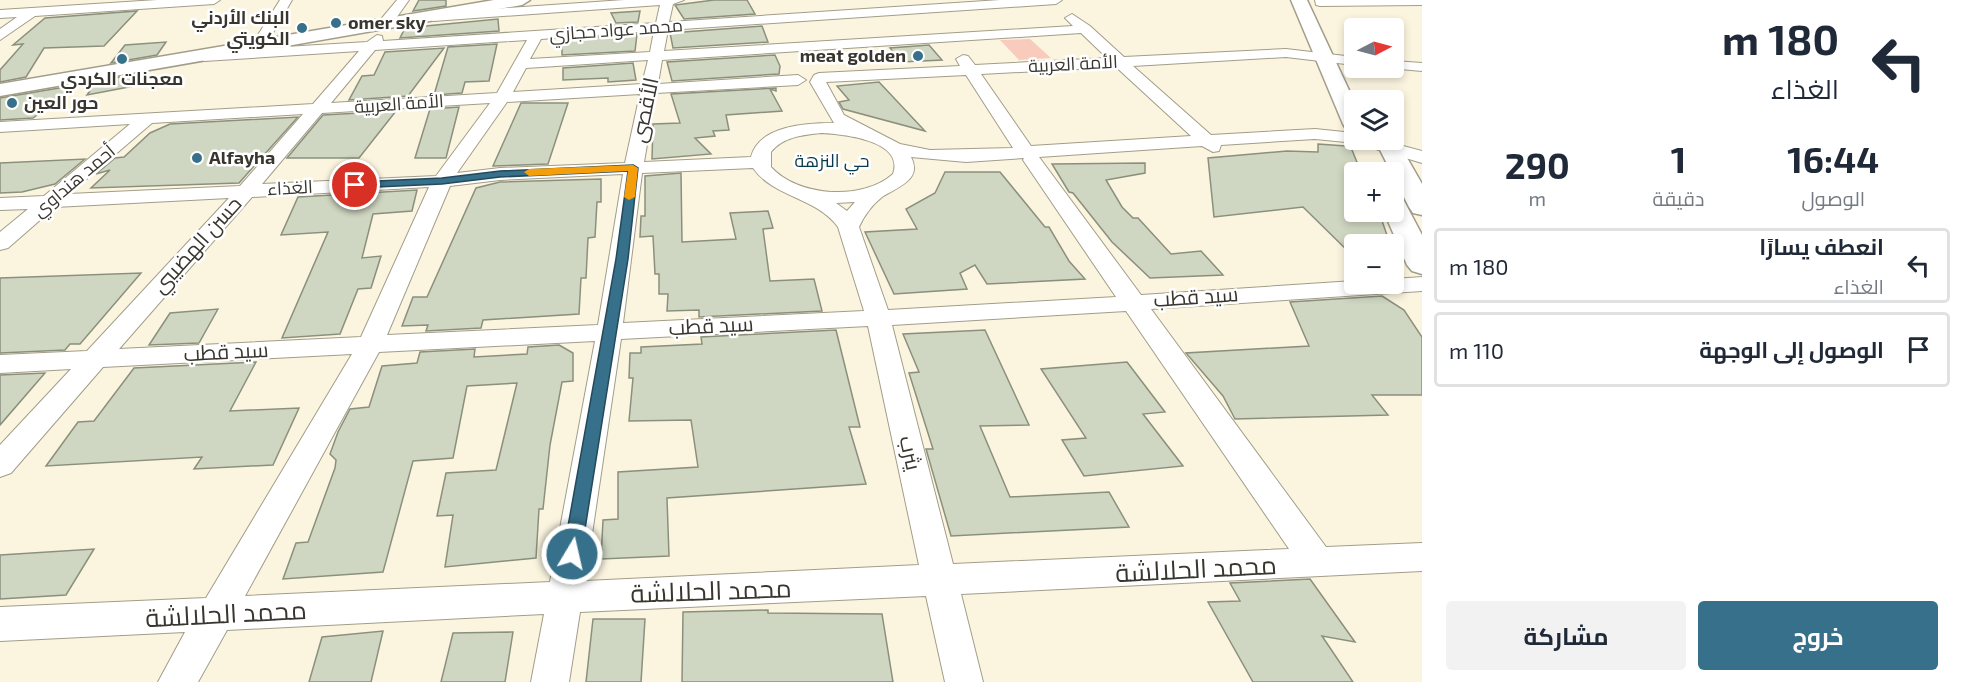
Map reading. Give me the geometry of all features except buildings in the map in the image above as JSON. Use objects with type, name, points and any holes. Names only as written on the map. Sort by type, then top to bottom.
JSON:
[{"type":"main road","points":[[0,90],[262,45],[493,0]]},
{"type":"main road","points":[[390,20],[427,17],[522,0]]},
{"type":"main road","points":[[1309,1],[1336,50],[1345,90]]},
{"type":"main road","points":[[0,84],[262,45]]},
{"type":"main road","points":[[1392,150],[1422,207]]},
{"type":"main road","points":[[1402,222],[1422,265]]},
{"type":"street","points":[[0,36],[46,0]]},
{"type":"street","points":[[0,14],[214,0]]},
{"type":"street","points":[[262,45],[286,0]]},
{"type":"street","name":"حسن الهضيبي","points":[[0,465],[318,110],[372,45],[403,0]]},
{"type":"street","points":[[427,17],[678,0]]},
{"type":"street","points":[[785,0],[788,20],[807,71],[813,111],[811,120],[796,131]]},
{"type":"street","points":[[1053,0],[1209,144]]},
{"type":"street","name":"محمد عواد حجازي","points":[[262,45],[372,45],[788,20],[923,5],[1053,0]]},
{"type":"street","name":"الأقصى","points":[[550,682],[610,332],[633,168],[658,55],[667,1]]},
{"type":"street","points":[[1309,1],[1422,1]]},
{"type":"street","points":[[923,5],[1318,562]]},
{"type":"street","points":[[521,64],[658,55],[807,71],[947,37],[1084,29]]},
{"type":"street","points":[[177,682],[370,345],[442,181],[502,98],[536,35]]},
{"type":"street","points":[[957,50],[1008,49]]},
{"type":"street","name":"الأمة العربية","points":[[0,128],[649,89],[807,71],[971,70],[1336,50]]},
{"type":"street","points":[[1404,66],[1422,67]]},
{"type":"street","points":[[807,71],[837,118],[894,148],[948,156],[1029,157]]},
{"type":"street","name":"أحمد هنداوي","points":[[0,243],[148,118]]},
{"type":"street","points":[[862,133],[828,128],[796,131],[775,138],[762,149],[759,162],[773,180],[805,193],[837,212],[848,227],[853,217],[875,193]]},
{"type":"street","points":[[1330,135],[1344,130]]},
{"type":"street","points":[[904,174],[952,165],[1029,157],[1209,144],[1228,145],[1236,141],[1330,135],[1344,137]]},
{"type":"street","points":[[805,193],[842,197],[875,193],[898,182],[904,174],[906,165],[902,156],[894,148]]},
{"type":"street","points":[[1404,150],[1422,157]]},
{"type":"street","name":"الغذاء","points":[[0,204],[442,181],[500,174],[759,162]]},
{"type":"street","name":"يثرب","points":[[848,227],[878,317],[964,682]]},
{"type":"street","name":"سيد قطب","points":[[0,364],[878,317],[1422,284]]},
{"type":"street","name":"محمد الحلالشة","points":[[0,624],[941,582],[1422,557]]},
{"type":"shaded area","points":[[1030,39],[1051,58],[1019,60],[1000,40]]},
{"type":"slow traffic","points":[[529,172],[633,168],[629,197]]},
{"type":"place","name":"omer sky","points":[[336,23]]},
{"type":"place","name":"البنك الأردني الكويتي","points":[[302,28]]},
{"type":"place","name":"meat golden","points":[[918,56]]},
{"type":"place","name":"معجنات الكردي","points":[[122,59]]},
{"type":"place","name":"حور العين","points":[[12,103]]},
{"type":"place","name":"Alfayha","points":[[197,158]]},
{"type":"district","name":"حي النزهة","points":[[832,161]]},
{"type":"route","points":[[355,185],[442,181],[500,174],[633,168],[622,259],[572,554]]}]
